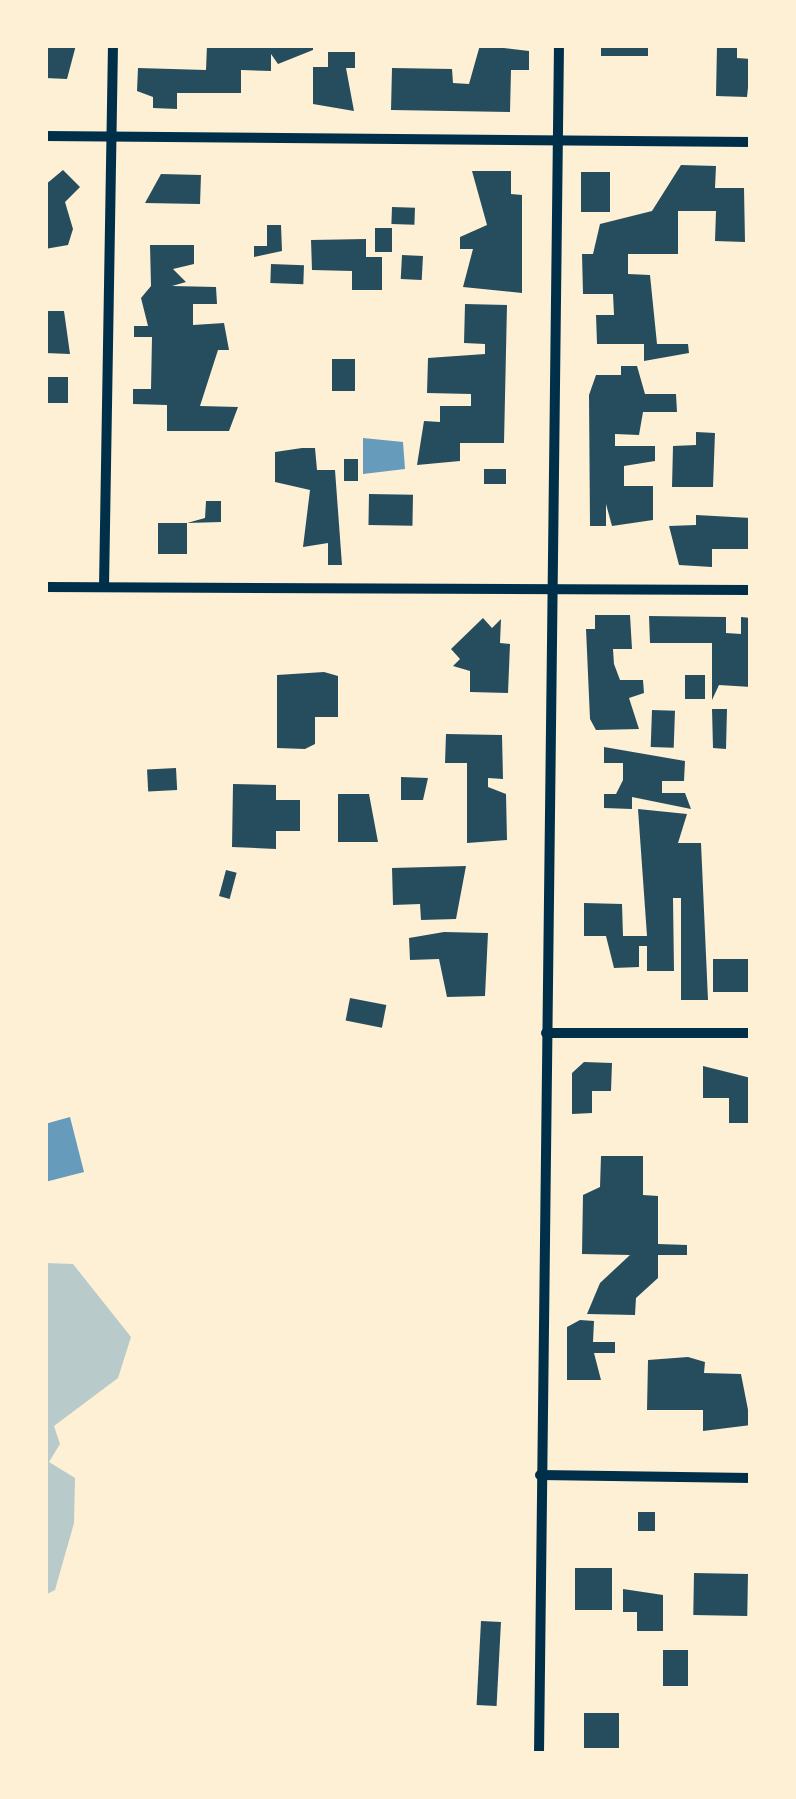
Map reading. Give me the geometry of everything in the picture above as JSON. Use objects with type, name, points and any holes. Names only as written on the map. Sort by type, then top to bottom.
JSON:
[{"type":"street","points":[[104,587],[113,45]]},
{"type":"street","points":[[538,1754],[558,45]]},
{"type":"street","points":[[45,136],[751,142]]},
{"type":"street","points":[[45,587],[751,590]]},
{"type":"street","points":[[546,1033],[751,1033]]},
{"type":"street","points":[[540,1475],[751,1478]]},
{"type":"shaded area","points":[[45,1263],[73,1264],[131,1337],[118,1378],[54,1426],[60,1444],[49,1462],[75,1478],[74,1523],[55,1590],[45,1595]]},
{"type":"water","points":[[363,438],[403,442],[405,469],[363,474]]},
{"type":"water","points":[[70,1117],[84,1172],[45,1182],[45,1124]]},
{"type":"building","points":[[45,45],[76,45],[67,79],[45,78]]},
{"type":"building","points":[[207,45],[313,45],[313,50],[278,64],[271,54],[271,71],[241,70],[241,93],[177,93],[177,109],[153,108],[153,97],[137,91],[138,68],[206,70]]},
{"type":"building","points":[[480,45],[529,51],[529,70],[511,70],[510,112],[391,110],[392,68],[452,69],[453,83],[469,84]]},
{"type":"building","points":[[601,45],[648,45],[648,56],[601,56]]},
{"type":"building","points":[[717,45],[737,45],[737,58],[751,59],[747,97],[716,96]]},
{"type":"building","points":[[328,52],[355,52],[355,68],[346,68],[354,111],[313,104],[313,67],[328,67]]},
{"type":"building","points":[[681,165],[716,166],[715,188],[744,188],[745,242],[715,241],[716,211],[678,211],[678,254],[628,254],[628,274],[650,275],[657,344],[688,344],[689,353],[644,361],[644,344],[597,344],[596,315],[614,315],[613,294],[583,294],[582,254],[593,254],[600,224],[652,211]]},
{"type":"building","points":[[63,170],[80,187],[65,202],[73,229],[68,245],[45,249],[45,185]]},
{"type":"building","points":[[472,171],[511,171],[511,194],[522,195],[522,293],[463,287],[473,249],[460,249],[460,237],[487,225]]},
{"type":"building","points":[[581,172],[610,172],[610,212],[581,212]]},
{"type":"building","points":[[161,174],[201,175],[200,204],[145,203]]},
{"type":"building","points":[[392,207],[415,208],[414,225],[391,224]]},
{"type":"building","points":[[267,225],[281,225],[282,251],[254,257],[254,246],[267,246]]},
{"type":"building","points":[[375,228],[392,228],[392,252],[375,252]]},
{"type":"building","points":[[366,239],[366,257],[382,257],[382,290],[352,290],[352,271],[312,270],[311,240]]},
{"type":"building","points":[[150,245],[194,245],[194,264],[173,269],[186,282],[172,286],[216,287],[217,304],[193,304],[193,325],[224,323],[229,350],[218,350],[200,406],[238,407],[229,431],[167,431],[167,405],[133,404],[133,389],[151,389],[152,337],[134,337],[134,326],[148,326],[141,298],[151,286]]},
{"type":"building","points":[[402,255],[423,256],[422,280],[401,279]]},
{"type":"building","points":[[271,264],[304,265],[303,284],[270,283]]},
{"type":"building","points":[[465,304],[507,305],[504,443],[460,443],[460,461],[417,465],[424,421],[440,422],[440,406],[471,406],[471,394],[427,393],[428,358],[485,354],[485,344],[464,343]]},
{"type":"building","points":[[45,311],[64,311],[70,354],[45,353]]},
{"type":"building","points":[[332,359],[355,359],[355,391],[332,391]]},
{"type":"building","points":[[621,366],[637,366],[645,394],[676,394],[677,412],[643,412],[639,435],[615,434],[615,446],[655,446],[655,461],[624,466],[624,486],[653,486],[653,520],[612,526],[606,504],[606,526],[590,526],[589,395],[596,375],[621,375]]},
{"type":"building","points":[[45,377],[68,377],[68,403],[45,403]]},
{"type":"building","points":[[696,432],[715,433],[713,487],[672,487],[673,446],[696,445]]},
{"type":"building","points":[[315,448],[317,470],[335,470],[342,565],[328,565],[328,543],[303,547],[310,490],[275,482],[275,452]]},
{"type":"building","points":[[344,459],[358,459],[358,481],[344,481]]},
{"type":"building","points":[[484,469],[506,469],[506,484],[484,484]]},
{"type":"building","points":[[369,494],[413,495],[412,526],[368,525]]},
{"type":"building","points":[[206,501],[221,501],[221,522],[187,523],[205,518]]},
{"type":"building","points":[[696,515],[751,518],[751,549],[712,549],[712,567],[679,565],[669,526],[696,525]]},
{"type":"building","points":[[158,523],[187,523],[187,554],[158,554]]},
{"type":"building","points":[[595,615],[630,615],[632,649],[613,649],[614,664],[620,680],[643,680],[644,693],[629,698],[639,729],[596,730],[590,719],[586,629],[595,629]]},
{"type":"building","points":[[649,616],[726,617],[726,633],[741,634],[741,617],[751,618],[751,687],[719,685],[712,700],[712,643],[650,643]]},
{"type":"building","points":[[483,618],[492,628],[501,619],[500,643],[510,644],[508,693],[470,692],[470,671],[453,666],[460,659],[451,649]]},
{"type":"building","points":[[324,672],[338,676],[338,717],[315,717],[315,744],[305,749],[277,748],[277,675]]},
{"type":"building","points":[[685,675],[705,675],[705,699],[685,699]]},
{"type":"building","points":[[712,709],[727,709],[726,749],[713,748]]},
{"type":"building","points":[[652,710],[675,711],[674,748],[651,747]]},
{"type":"building","points":[[446,734],[502,735],[503,779],[488,778],[488,787],[506,794],[507,840],[467,843],[467,763],[445,763]]},
{"type":"building","points":[[604,747],[685,761],[684,781],[662,781],[662,793],[685,793],[691,809],[632,797],[632,809],[604,808],[604,794],[616,794],[623,780],[623,763],[604,763]]},
{"type":"building","points":[[176,768],[177,790],[148,791],[147,770]]},
{"type":"building","points":[[401,777],[428,778],[423,800],[401,800]]},
{"type":"building","points":[[233,784],[276,785],[276,800],[300,800],[300,831],[276,831],[276,849],[232,847]]},
{"type":"building","points":[[338,794],[369,794],[378,842],[338,842]]},
{"type":"building","points":[[638,809],[687,814],[678,843],[701,843],[708,1000],[681,1000],[681,898],[673,898],[674,971],[647,971],[647,946],[639,946],[639,967],[614,968],[606,936],[584,936],[584,903],[622,904],[623,936],[647,936]]},
{"type":"building","points":[[466,866],[456,919],[421,920],[420,904],[393,905],[392,868]]},
{"type":"building","points":[[226,870],[237,873],[230,899],[219,896]]},
{"type":"building","points":[[444,932],[488,933],[485,996],[447,997],[439,959],[410,960],[409,938]]},
{"type":"building","points":[[713,959],[751,959],[751,992],[713,992]]},
{"type":"building","points":[[350,998],[386,1005],[382,1028],[346,1021]]},
{"type":"building","points":[[584,1062],[612,1063],[611,1091],[592,1091],[592,1113],[572,1114],[572,1073]]},
{"type":"building","points":[[703,1066],[751,1078],[751,1123],[729,1123],[729,1098],[703,1098]]},
{"type":"building","points":[[601,1156],[643,1156],[643,1195],[658,1196],[658,1244],[687,1245],[687,1255],[658,1255],[658,1278],[636,1298],[635,1315],[587,1314],[600,1283],[630,1255],[582,1254],[583,1195],[600,1187]]},
{"type":"building","points":[[580,1320],[594,1321],[593,1342],[615,1342],[615,1353],[594,1353],[601,1380],[567,1380],[567,1327]]},
{"type":"building","points":[[688,1357],[705,1362],[704,1373],[741,1374],[751,1425],[703,1431],[703,1410],[647,1410],[648,1360]]},
{"type":"building","points":[[638,1512],[655,1512],[655,1531],[638,1531]]},
{"type":"building","points":[[575,1568],[612,1568],[612,1610],[575,1610]]},
{"type":"building","points":[[694,1573],[748,1574],[747,1616],[693,1615]]},
{"type":"building","points":[[623,1589],[663,1595],[663,1631],[637,1631],[637,1612],[623,1612]]},
{"type":"building","points":[[481,1621],[501,1622],[497,1706],[477,1705]]},
{"type":"building","points":[[663,1650],[688,1650],[688,1686],[663,1686]]},
{"type":"building","points":[[584,1713],[619,1713],[619,1748],[584,1748]]}]
